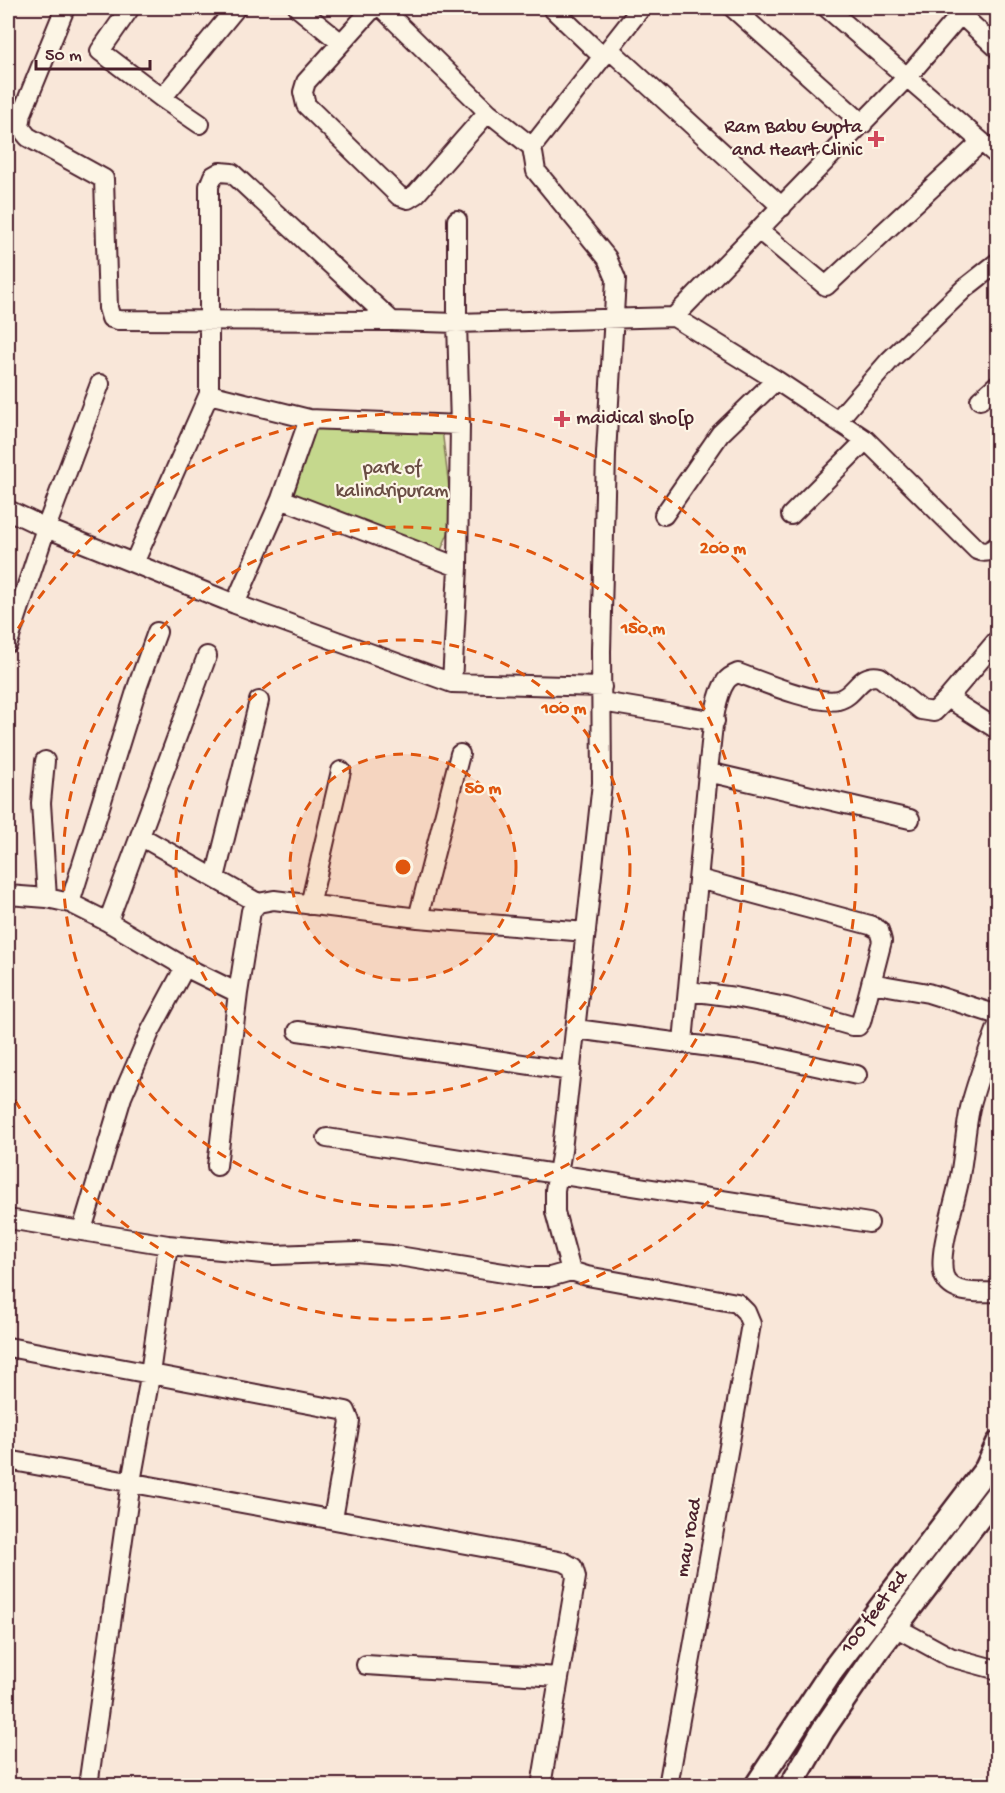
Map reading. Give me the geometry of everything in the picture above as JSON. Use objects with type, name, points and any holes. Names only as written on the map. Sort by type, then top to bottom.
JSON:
[{"type":"main road","name":"100 feet Rd","points":[[756,1785],[838,1663],[986,1468],[998,1443]]},
{"type":"main road","points":[[791,1785],[823,1730],[895,1627],[998,1493]]},
{"type":"street","points":[[65,8],[22,113],[20,127],[28,137],[104,179],[108,308],[111,318],[118,320],[457,323],[674,317],[776,380],[866,440],[976,550],[983,553],[991,551],[998,545]]},
{"type":"street","points":[[130,8],[100,51],[200,124]]},
{"type":"street","points":[[162,98],[236,8]]},
{"type":"street","points":[[298,8],[340,42]]},
{"type":"street","points":[[373,8],[306,82],[303,92],[306,105],[399,196],[408,199],[416,194],[488,112]]},
{"type":"street","points":[[8,1219],[168,1245],[274,1255],[356,1252],[392,1255],[528,1277],[550,1276],[571,1271],[555,1212],[555,1190],[576,1029],[602,783],[606,454],[616,279],[607,258],[536,171],[532,147],[488,112],[382,8]]},
{"type":"street","points":[[552,8],[782,207]]},
{"type":"street","points":[[532,147],[640,8]]},
{"type":"street","points":[[733,8],[863,124]]},
{"type":"street","points":[[826,8],[908,76],[998,156]]},
{"type":"street","points":[[674,317],[908,76],[960,10],[998,49]]},
{"type":"street","points":[[760,231],[826,286],[981,142]]},
{"type":"street","points":[[134,563],[209,394],[209,186],[213,176],[220,172],[232,173],[392,321]]},
{"type":"street","points":[[452,683],[459,567],[460,425],[457,220]]},
{"type":"street","points":[[837,421],[890,360],[965,288],[998,262]]},
{"type":"street","points":[[664,515],[720,434],[776,380]]},
{"type":"street","points":[[8,643],[46,528],[100,384]]},
{"type":"street","points":[[980,400],[998,384]]},
{"type":"street","points":[[209,394],[309,419],[460,425]]},
{"type":"street","points":[[236,604],[281,499],[309,419]]},
{"type":"street","points":[[791,515],[866,440]]},
{"type":"street","points":[[281,499],[459,567]]},
{"type":"street","points":[[8,510],[46,528],[236,604],[452,683],[602,694],[715,721]]},
{"type":"street","points":[[70,903],[138,685],[157,632]]},
{"type":"street","points":[[683,1042],[708,772],[721,691],[727,678],[738,673],[812,698],[828,701],[849,695],[864,678],[874,675],[880,677],[921,710],[934,712],[998,639]]},
{"type":"street","points":[[108,922],[207,656]]},
{"type":"street","points":[[948,698],[998,730]]},
{"type":"street","points":[[215,879],[259,701]]},
{"type":"street","points":[[418,918],[460,754]]},
{"type":"street","points":[[45,761],[41,803],[47,898]]},
{"type":"street","points":[[310,905],[341,771]]},
{"type":"street","points":[[708,772],[910,819]]},
{"type":"street","points":[[140,836],[258,903]]},
{"type":"street","points":[[689,991],[786,1007],[858,1026],[861,1022],[882,941],[879,930],[870,926],[699,879]]},
{"type":"street","points":[[8,895],[47,898],[70,903],[108,922],[185,967],[238,993]]},
{"type":"street","points":[[217,1166],[238,993],[251,911],[258,903],[274,900],[418,918],[586,932]]},
{"type":"street","points":[[82,1230],[122,1097],[150,1032],[185,967]]},
{"type":"street","points":[[871,982],[928,993],[998,1015]]},
{"type":"street","points":[[998,1025],[971,1107],[963,1146],[960,1179],[942,1259],[945,1277],[955,1289],[972,1292],[998,1292]]},
{"type":"street","points":[[576,1029],[756,1053],[857,1075]]},
{"type":"street","points":[[298,1031],[571,1071]]},
{"type":"street","points":[[327,1138],[869,1223]]},
{"type":"street","points":[[88,1785],[131,1482],[168,1245]]},
{"type":"street","name":"mau road","points":[[571,1271],[587,1276],[737,1303],[746,1312],[751,1324],[668,1785]]},
{"type":"street","points":[[8,1347],[346,1411],[350,1421],[333,1520]]},
{"type":"street","points":[[8,1460],[564,1562],[573,1567],[576,1577],[541,1785]]},
{"type":"street","points":[[895,1627],[950,1657],[998,1670]]},
{"type":"street","points":[[366,1665],[559,1677]]},
{"type":"green space","name":"park of kalindripuram","points":[[316,425],[442,429],[453,522],[438,557],[293,497]]},
{"type":"place","name":"Ram Babu Gupta and Heart Clinic","points":[[876,139]]},
{"type":"place","name":"maidical sho[p","points":[[562,419]]}]
